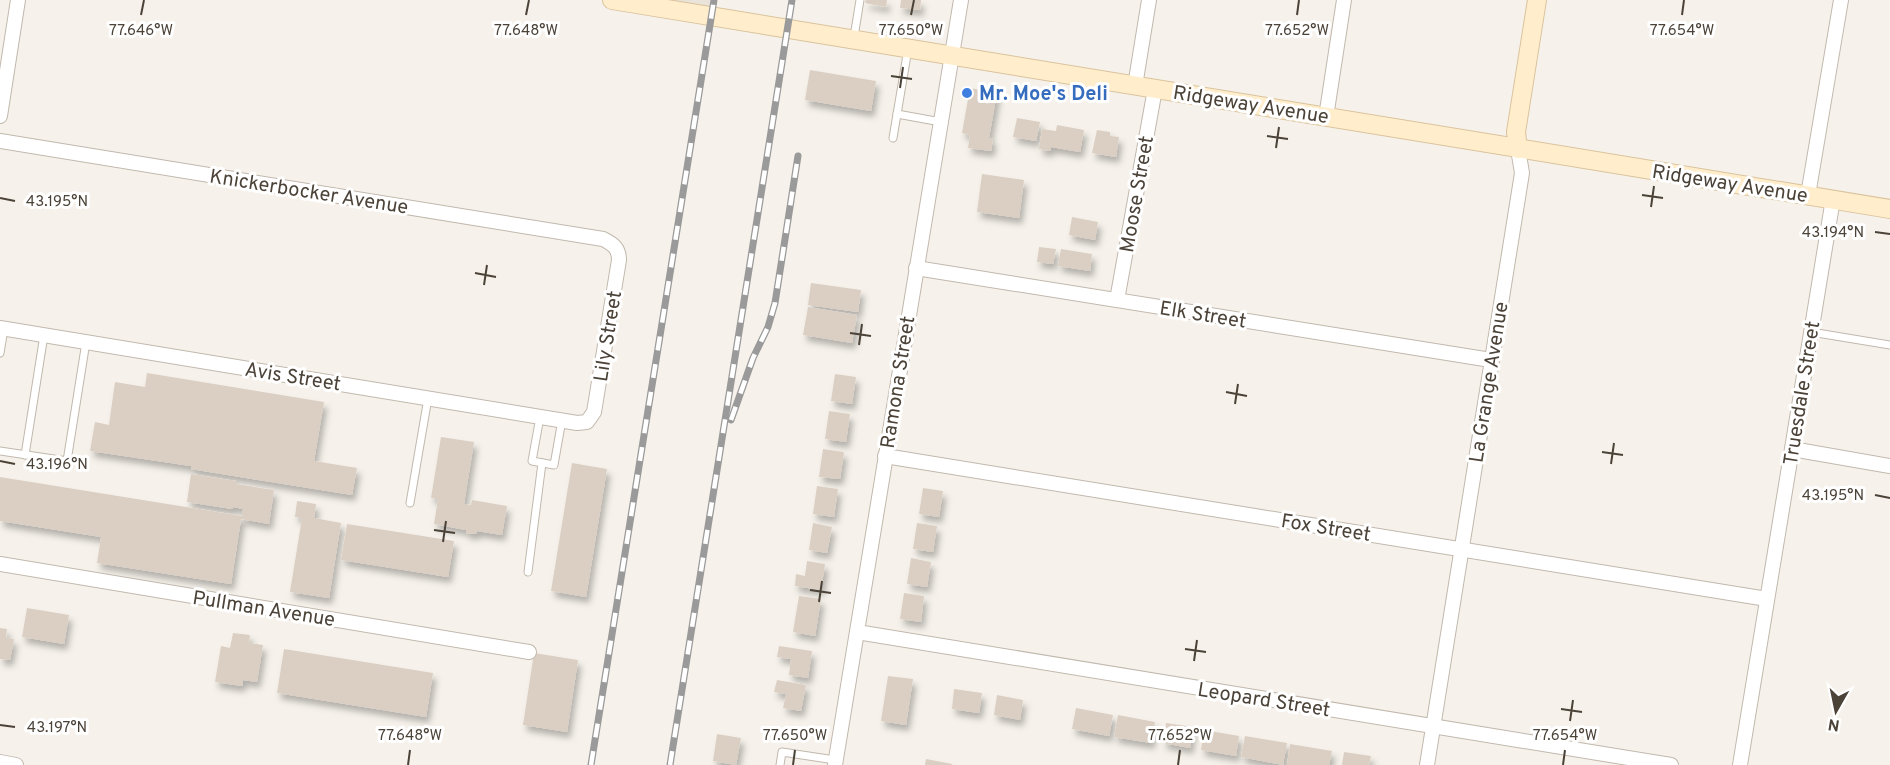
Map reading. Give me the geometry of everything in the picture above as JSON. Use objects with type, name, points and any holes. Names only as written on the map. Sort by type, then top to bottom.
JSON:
[{"type":"street","points":[[0,116],[18,0]]},
{"type":"street","name":"Ridgeway Avenue","points":[[612,0],[676,5],[853,40],[1890,209]]},
{"type":"street","name":"Ramona Street","points":[[835,762],[961,0]]},
{"type":"street","points":[[1135,86],[1149,0]]},
{"type":"street","points":[[1326,117],[1344,0]]},
{"type":"street","name":"La Grange Avenue","points":[[1427,765],[1522,173],[1516,132],[1537,0]]},
{"type":"street","points":[[1808,195],[1841,0]]},
{"type":"street","name":"Moose Street","points":[[1117,300],[1155,89]]},
{"type":"street","name":"Knickerbocker Avenue","points":[[0,141],[603,239],[616,248]]},
{"type":"street","name":"Truesdale Street","points":[[1740,765],[1833,200]]},
{"type":"street","name":"Lily Street","points":[[586,422],[594,412],[619,260],[616,248]]},
{"type":"street","name":"Elk Street","points":[[916,268],[1491,360]]},
{"type":"street","name":"Avis Street","points":[[2,328],[577,423],[586,422]]},
{"type":"street","points":[[1792,449],[1890,466]]},
{"type":"street","name":"Fox Street","points":[[885,456],[1767,598]]},
{"type":"street","name":"Pullman Avenue","points":[[0,564],[529,652]]},
{"type":"street","name":"Leopard Street","points":[[857,632],[1671,765]]},
{"type":"street","points":[[0,762],[16,765]]},
{"type":"lane","points":[[853,40],[860,0]]},
{"type":"lane","points":[[893,138],[908,49]]},
{"type":"lane","points":[[897,114],[941,122]]},
{"type":"lane","points":[[0,353],[2,328]]},
{"type":"lane","points":[[1811,332],[1890,345]]},
{"type":"lane","points":[[25,455],[44,335]]},
{"type":"lane","points":[[0,451],[67,461],[86,342]]},
{"type":"lane","points":[[410,503],[428,398]]},
{"type":"lane","points":[[540,417],[532,461],[554,465],[562,420]]},
{"type":"lane","points":[[528,572],[542,463]]},
{"type":"lane","points":[[780,765],[782,752],[835,762]]},
{"type":"shaded area","points":[[611,0],[714,0],[712,16]]},
{"type":"building","points":[[866,0],[887,0],[886,7],[865,3]]},
{"type":"building","points":[[901,0],[921,0],[920,10],[900,8]]},
{"type":"building","points":[[810,70],[876,81],[871,111],[805,100]]},
{"type":"building","points":[[970,88],[997,93],[989,138],[993,139],[991,151],[968,148],[970,135],[962,133]]},
{"type":"building","points":[[1017,118],[1040,122],[1036,141],[1013,137]]},
{"type":"building","points":[[1057,125],[1084,130],[1080,152],[1051,147],[1050,151],[1039,149],[1042,129],[1056,131]]},
{"type":"building","points":[[1097,130],[1110,132],[1110,136],[1119,137],[1116,157],[1092,153]]},
{"type":"building","points":[[982,174],[1024,180],[1019,218],[977,212]]},
{"type":"building","points":[[1072,217],[1098,222],[1095,240],[1069,235]]},
{"type":"building","points":[[1039,247],[1056,249],[1053,264],[1037,262]]},
{"type":"building","points":[[1061,249],[1092,254],[1090,271],[1058,266]]},
{"type":"building","points":[[811,283],[861,290],[858,312],[808,305]]},
{"type":"building","points":[[808,307],[857,315],[852,343],[803,335]]},
{"type":"building","points":[[147,373],[324,402],[314,461],[357,468],[352,495],[191,469],[191,466],[90,451],[95,422],[109,425],[115,382],[145,387]]},
{"type":"building","points":[[835,374],[856,377],[852,404],[831,401]]},
{"type":"building","points":[[829,411],[850,414],[846,442],[825,439]]},
{"type":"building","points":[[441,437],[474,442],[464,504],[471,505],[472,500],[507,506],[502,535],[477,531],[476,534],[466,533],[466,530],[434,524],[438,499],[431,498]]},
{"type":"building","points":[[823,449],[844,452],[840,479],[819,477]]},
{"type":"building","points":[[572,463],[607,469],[586,597],[551,591]]},
{"type":"building","points":[[191,474],[274,490],[269,524],[241,519],[231,584],[97,563],[101,537],[0,521],[0,477],[242,516],[243,509],[187,502]]},
{"type":"building","points":[[817,486],[838,489],[834,517],[813,514]]},
{"type":"building","points":[[923,488],[943,491],[939,517],[919,514]]},
{"type":"building","points":[[297,501],[316,504],[314,518],[341,523],[329,598],[290,592],[302,518],[295,517]]},
{"type":"building","points":[[813,523],[832,527],[827,553],[809,550]]},
{"type":"building","points":[[917,523],[937,526],[933,552],[913,549]]},
{"type":"building","points":[[347,524],[454,541],[448,577],[341,560]]},
{"type":"building","points":[[911,558],[931,562],[927,587],[907,584]]},
{"type":"building","points":[[807,561],[825,564],[821,590],[795,586],[796,574],[805,576]]},
{"type":"building","points":[[904,593],[924,596],[921,622],[900,619]]},
{"type":"building","points":[[799,596],[821,599],[815,636],[793,632]]},
{"type":"building","points":[[27,608],[69,615],[64,644],[22,637]]},
{"type":"building","points":[[0,628],[7,629],[6,638],[14,639],[10,660],[0,659]]},
{"type":"building","points":[[233,633],[250,635],[249,643],[263,645],[257,682],[243,680],[242,686],[215,682],[221,646],[230,648]]},
{"type":"building","points":[[779,646],[812,651],[808,678],[789,675],[791,659],[777,657]]},
{"type":"building","points":[[284,649],[433,673],[426,717],[277,693]]},
{"type":"building","points":[[534,653],[578,660],[567,732],[523,725]]},
{"type":"building","points":[[888,676],[913,679],[906,725],[881,721]]},
{"type":"building","points":[[777,680],[806,685],[801,711],[783,708],[786,694],[774,692]]},
{"type":"building","points":[[954,689],[982,693],[979,713],[952,709]]},
{"type":"building","points":[[997,695],[1023,700],[1020,720],[994,715]]},
{"type":"building","points":[[1076,708],[1113,715],[1109,736],[1072,729]]},
{"type":"building","points":[[1118,715],[1155,722],[1151,743],[1114,737]]},
{"type":"building","points":[[1166,723],[1193,727],[1190,748],[1163,743]]},
{"type":"building","points":[[1204,730],[1239,736],[1236,756],[1201,750]]},
{"type":"building","points":[[717,734],[741,738],[736,765],[713,761]]},
{"type":"building","points":[[1245,736],[1287,743],[1283,765],[1241,757]]},
{"type":"building","points":[[1290,744],[1332,751],[1329,765],[1287,765]]},
{"type":"building","points":[[1344,752],[1371,756],[1369,765],[1342,765]]},
{"type":"building","points":[[926,759],[952,764],[952,765],[925,765]]},
{"type":"railway","points":[[591,765],[714,0]]},
{"type":"railway","points":[[670,765],[792,0]]},
{"type":"railway","points":[[731,420],[753,358],[768,327],[775,303],[798,156]]},
{"type":"place","name":"Mr. Moe's Deli","points":[[967,93]]}]
